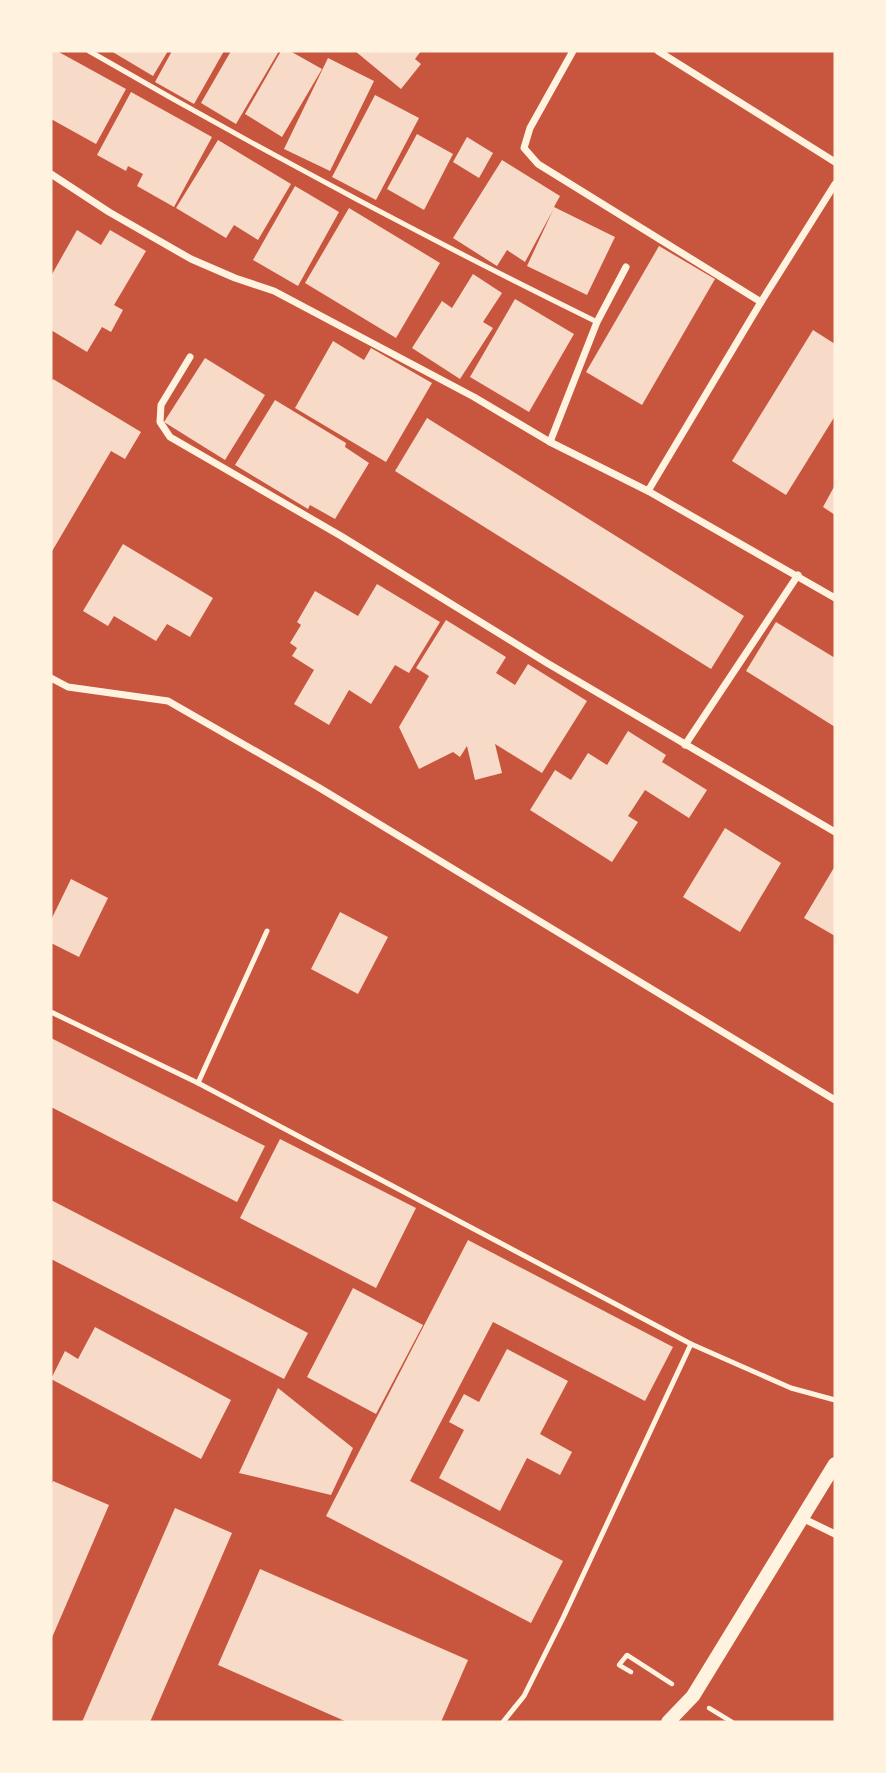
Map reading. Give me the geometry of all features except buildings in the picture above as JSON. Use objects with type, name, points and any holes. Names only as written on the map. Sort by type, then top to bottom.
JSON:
[{"type":"main road","points":[[668,1722],[693,1696],[835,1464]]},
{"type":"street","points":[[573,51],[530,128],[524,148],[538,164],[761,302]]},
{"type":"street","points":[[658,51],[835,162]]},
{"type":"street","points":[[51,174],[109,212],[191,259],[274,291],[474,397],[550,442],[648,491],[835,598]]},
{"type":"street","points":[[648,491],[835,184]]},
{"type":"street","points":[[550,442],[597,322],[626,267]]},
{"type":"street","points":[[190,357],[162,405],[160,422],[170,437],[341,536],[547,663],[835,832]]},
{"type":"street","points":[[685,745],[798,575]]},
{"type":"street","points":[[51,678],[68,687],[168,701],[318,787],[835,1100]]},
{"type":"street","points":[[802,1518],[835,1534]]},
{"type":"lane","points":[[89,51],[324,184],[597,322]]},
{"type":"lane","points":[[198,1083],[267,931]]},
{"type":"lane","points":[[51,1013],[198,1083],[691,1344],[791,1388],[835,1400]]},
{"type":"lane","points":[[503,1722],[524,1696],[563,1618],[691,1344]]},
{"type":"path","points":[[627,1656],[619,1665],[631,1672]]},
{"type":"path","points":[[716,1713],[732,1722]]}]
